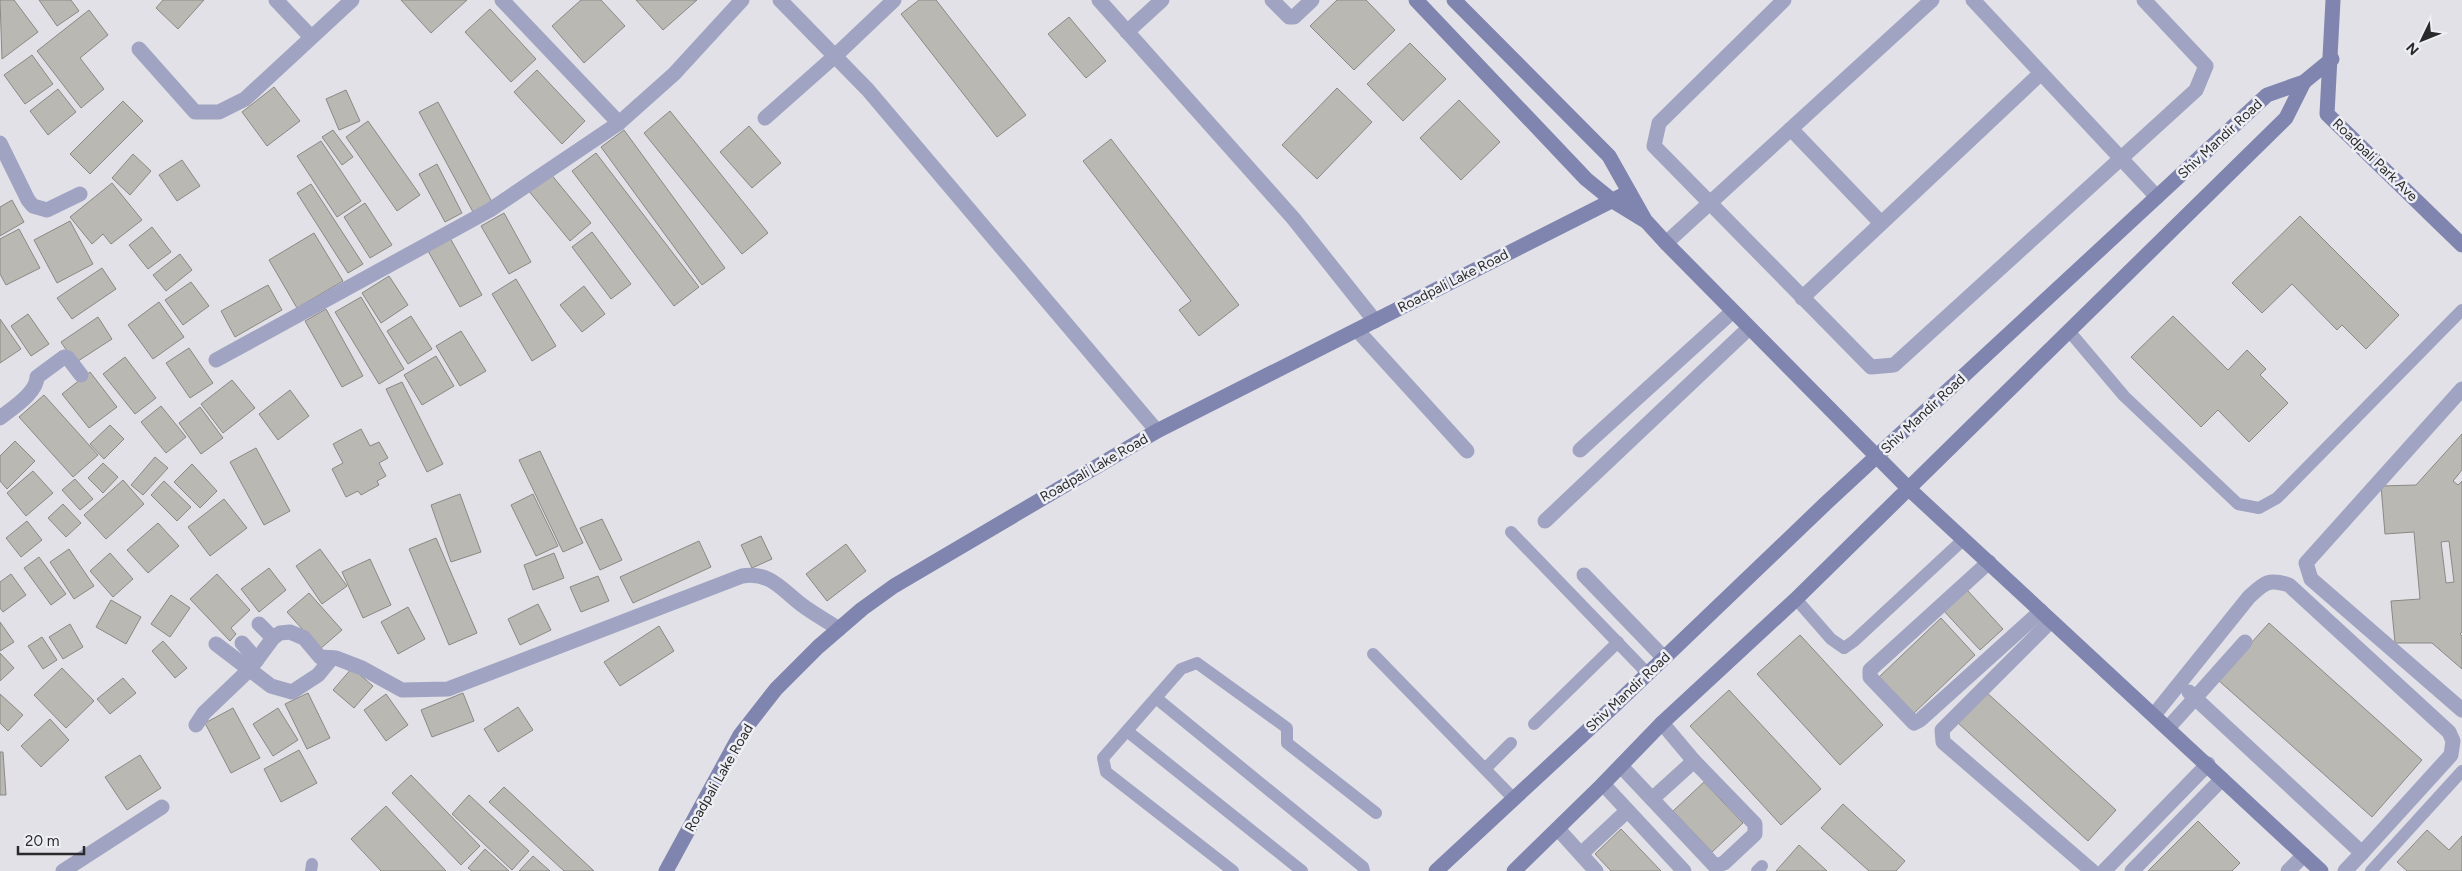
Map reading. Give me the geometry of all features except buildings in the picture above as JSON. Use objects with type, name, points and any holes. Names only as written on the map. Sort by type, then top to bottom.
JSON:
[{"type":"street","points":[[276,0],[311,37]]},
{"type":"street","points":[[139,49],[195,112],[219,112],[246,99],[352,0]]},
{"type":"street","points":[[502,0],[619,123]]},
{"type":"street","points":[[216,360],[490,210],[619,123],[674,74],[742,0]]},
{"type":"street","points":[[780,0],[868,90],[1157,431]]},
{"type":"street","points":[[765,118],[836,56],[894,0]]},
{"type":"street","points":[[1099,0],[1293,218],[1375,321]]},
{"type":"street","points":[[1128,32],[1162,0]]},
{"type":"street","points":[[1272,0],[1288,17],[1294,17],[1312,0]]},
{"type":"street","points":[[1416,0],[1586,180],[1613,201],[1645,220]]},
{"type":"street","points":[[1454,0],[1609,156],[1645,220],[1666,244],[1877,457],[1908,488],[2322,871]]},
{"type":"street","points":[[1784,0],[1659,123],[1654,146],[1870,367],[1894,365],[2196,90],[2206,66],[2144,0]]},
{"type":"street","points":[[1666,244],[1932,0]]},
{"type":"street","points":[[1973,0],[2157,197]]},
{"type":"street","points":[[1514,871],[1604,784],[1662,723],[1796,599],[2286,118],[2304,82],[2332,59],[2334,0]]},
{"type":"street","name":"Roadpali Park Ave","points":[[2332,59],[2327,114],[2462,245]]},
{"type":"street","points":[[1802,298],[2041,73]]},
{"type":"street","name":"Shiv Mandir Road","points":[[1436,871],[2267,94],[2304,82]]},
{"type":"street","points":[[1791,129],[1882,223]]},
{"type":"street","points":[[0,143],[28,200],[33,206],[47,210],[80,194]]},
{"type":"street","name":"Roadpali Lake Road","points":[[666,871],[740,735],[776,689],[862,608],[894,586],[1157,431],[1629,192]]},
{"type":"street","points":[[1580,450],[1733,311]]},
{"type":"street","points":[[1545,521],[1750,328]]},
{"type":"street","points":[[1357,330],[1467,451]]},
{"type":"street","points":[[0,418],[31,391],[37,381],[37,377],[64,357],[68,358],[81,375]]},
{"type":"street","points":[[2462,389],[2306,563],[2311,579],[2462,710]]},
{"type":"street","points":[[1989,562],[1870,670],[1870,677],[1914,723],[2046,616]]},
{"type":"street","points":[[196,725],[204,713],[253,664],[273,638],[290,632],[304,638],[320,657],[332,658],[362,668],[402,690],[448,689],[752,574],[771,580],[802,605],[839,629]]},
{"type":"street","points":[[1584,575],[1664,658]]},
{"type":"street","points":[[2154,715],[2249,597],[2262,584],[2274,580],[2289,585],[2449,732],[2453,741],[2451,755],[2345,871]]},
{"type":"street","points":[[2046,616],[1942,730],[1942,742],[2092,871]]},
{"type":"street","points":[[259,624],[273,638]]},
{"type":"street","points":[[2168,728],[2245,642]]},
{"type":"street","points":[[242,643],[253,664],[272,686],[292,692],[318,675],[332,658]]},
{"type":"street","points":[[216,644],[253,664]]},
{"type":"street","points":[[2179,684],[2362,852]]},
{"type":"street","points":[[1621,766],[1715,866],[1724,863],[1755,834],[1756,824],[1694,761],[1662,723]]},
{"type":"street","points":[[1652,799],[1694,761]]},
{"type":"street","points":[[2104,871],[2208,764]]},
{"type":"street","points":[[2132,871],[2222,779]]},
{"type":"street","points":[[1604,784],[1684,871]]},
{"type":"street","points":[[63,871],[162,807]]},
{"type":"street","points":[[1581,854],[1627,811]]},
{"type":"street","points":[[1558,829],[1596,871]]},
{"type":"street","points":[[2288,871],[2304,855]]},
{"type":"lane","points":[[2069,331],[2124,396],[2238,504],[2259,508],[2277,498],[2462,310]]},
{"type":"lane","points":[[1511,532],[1648,674]]},
{"type":"lane","points":[[1796,599],[1831,639],[1844,648],[1854,642],[1964,540]]},
{"type":"lane","points":[[1534,724],[1618,642]]},
{"type":"lane","points":[[1373,654],[1514,799]]},
{"type":"lane","points":[[1233,871],[1106,772],[1104,758],[1181,668],[1196,663],[1287,728],[1287,743],[1376,812]]},
{"type":"lane","points":[[1156,698],[1363,867],[1364,871]]},
{"type":"lane","points":[[1127,731],[1302,871]]},
{"type":"lane","points":[[1485,769],[1511,744]]},
{"type":"lane","points":[[2371,871],[2462,772]]}]
